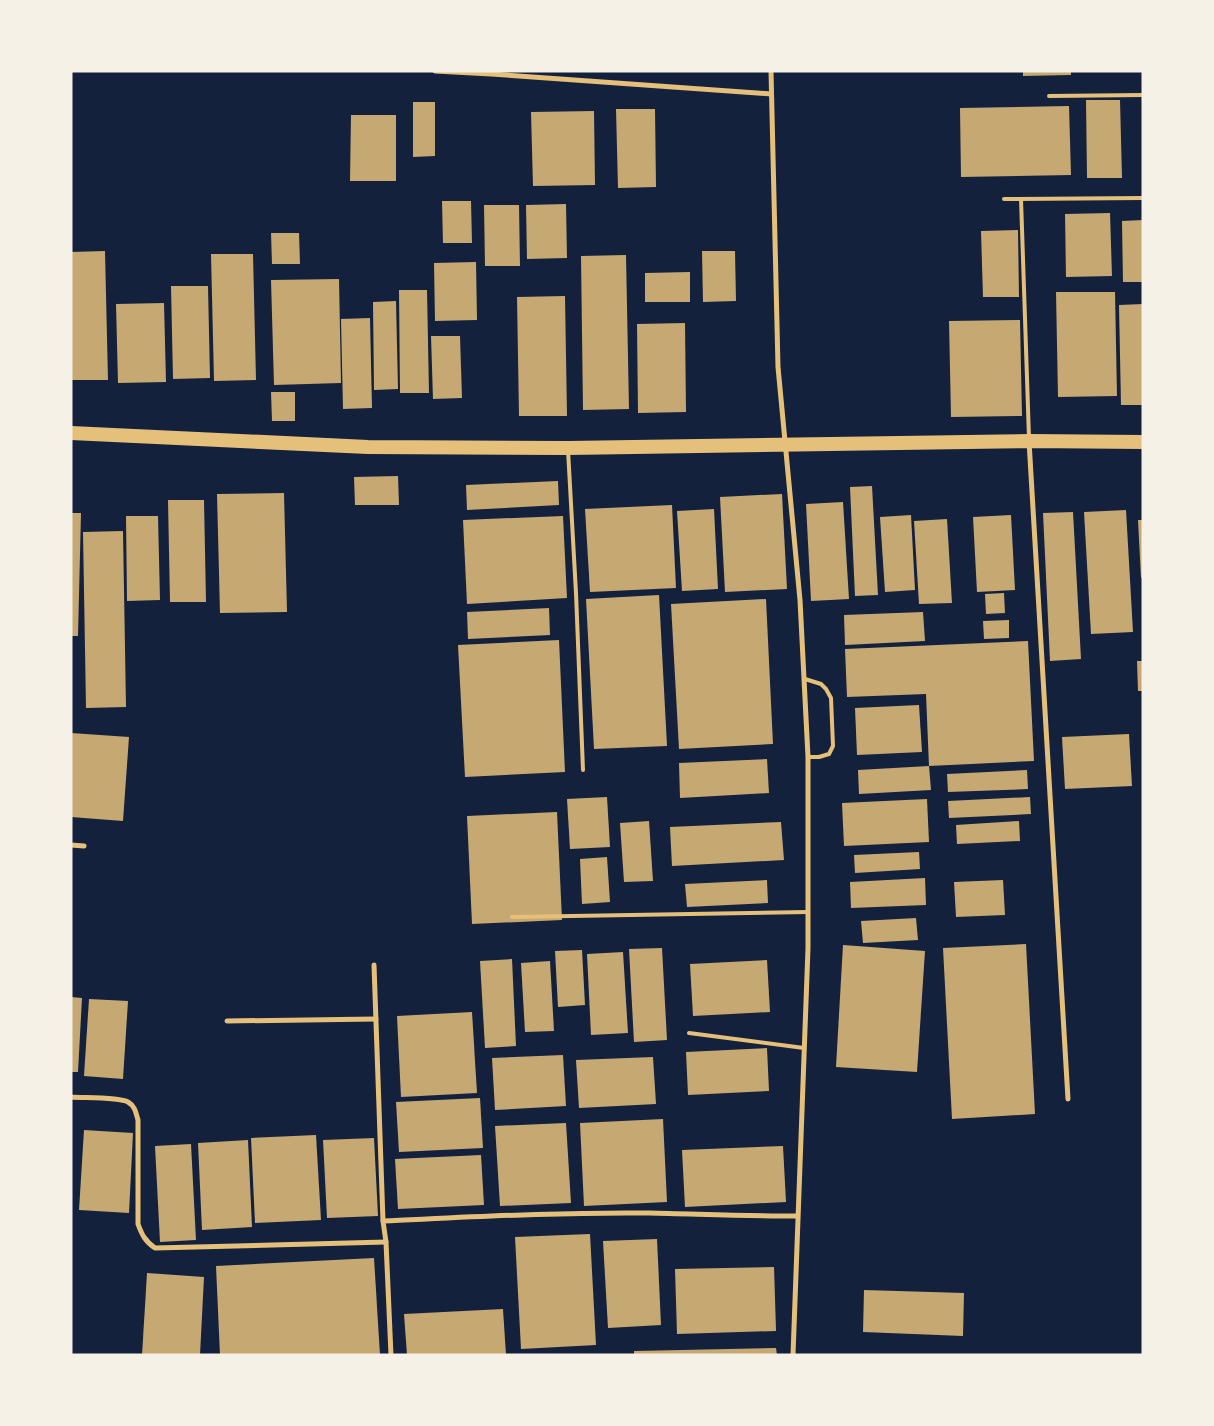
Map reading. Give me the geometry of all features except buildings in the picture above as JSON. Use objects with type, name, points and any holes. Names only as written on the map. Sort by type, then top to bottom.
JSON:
[{"type":"highway","points":[[71,433],[368,448],[784,446],[1029,441],[1143,442]]},
{"type":"street","points":[[435,71],[771,94]]},
{"type":"street","points":[[771,71],[778,367],[800,600],[808,757],[808,912],[793,1355]]},
{"type":"street","points":[[1029,441],[1068,1099]]},
{"type":"street","points":[[71,845],[84,846]]},
{"type":"street","points":[[374,965],[383,1221],[386,1242],[391,1355]]},
{"type":"street","points":[[227,1021],[376,1019]]},
{"type":"street","points":[[71,1097],[120,1100],[129,1102],[136,1110],[138,1120],[138,1224],[142,1236],[155,1248],[386,1242]]},
{"type":"street","points":[[383,1221],[500,1215],[648,1213],[797,1216]]},
{"type":"lane","points":[[1049,96],[1143,95]]},
{"type":"lane","points":[[1004,199],[1143,198]]},
{"type":"lane","points":[[1021,199],[1029,441]]},
{"type":"lane","points":[[568,448],[577,603],[583,770]]},
{"type":"lane","points":[[805,679],[821,684],[826,689],[830,698],[833,746],[829,754],[819,757],[808,757]]},
{"type":"lane","points":[[512,917],[808,912]]},
{"type":"lane","points":[[689,1033],[804,1048]]}]
